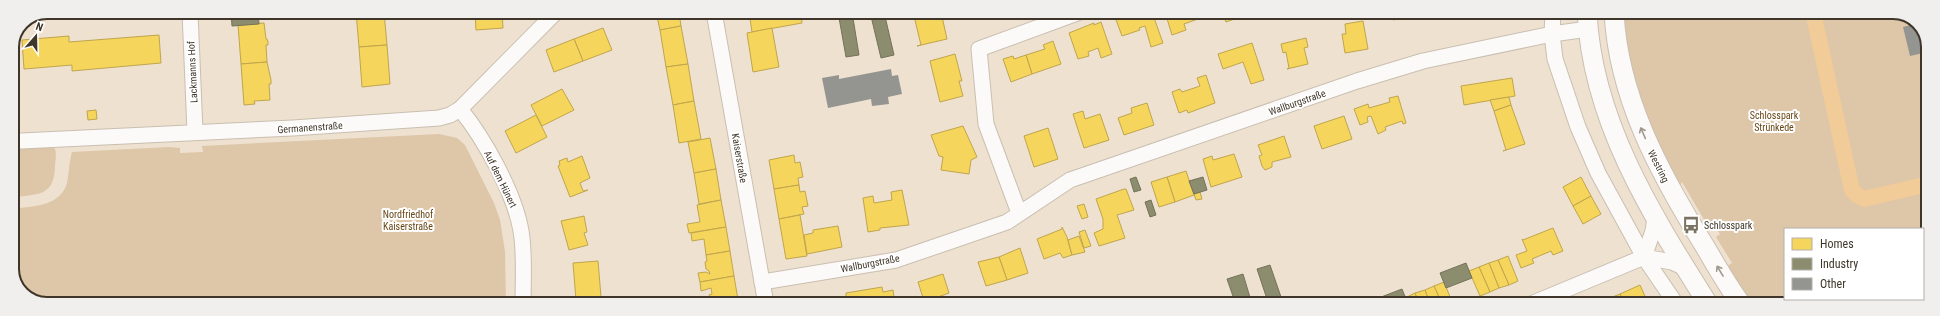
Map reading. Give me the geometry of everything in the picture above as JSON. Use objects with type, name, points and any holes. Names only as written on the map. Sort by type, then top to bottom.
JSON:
[{"type":"main road","name":"Westring","points":[[1615,19],[1624,72],[1644,136],[1656,162],[1680,206],[1737,297]]},
{"type":"main road","points":[[1587,21],[1601,93],[1615,136],[1629,169],[1655,218],[1704,297]]},
{"type":"street","name":"Lackmanns Hof","points":[[190,19],[195,132]]},
{"type":"street","name":"Germanenstraße","points":[[21,141],[293,128],[439,118],[450,115],[460,109],[549,19]]},
{"type":"street","name":"Kaiserstraße","points":[[715,19],[765,297]]},
{"type":"street","points":[[1019,213],[986,124],[979,49],[1061,19]]},
{"type":"street","points":[[1553,19],[1552,34],[1555,59],[1578,127],[1598,173],[1644,257],[1671,297]]},
{"type":"street","name":"Wallburgstraße","points":[[762,282],[896,260],[1007,222],[1070,180],[1357,81],[1423,61],[1552,34],[1587,21]]},
{"type":"street","name":"Auf dem Hünert","points":[[460,109],[474,125],[509,191],[516,210],[523,248],[523,297]]},
{"type":"street","points":[[1644,257],[1653,231],[1655,218]]},
{"type":"street","points":[[1548,297],[1644,257],[1672,262],[1685,268]]},
{"type":"green space","name":"Schlosspark Strünkede","points":[[1623,19],[1897,19],[1910,25],[1919,36],[1921,45],[1921,228],[1784,228],[1784,297],[1746,297],[1726,267],[1732,263],[1716,237],[1720,234],[1714,225],[1709,228],[1682,182],[1679,187],[1652,132],[1641,103],[1629,58]]},
{"type":"green space","name":"Nordfriedhof Kaiserstraße","points":[[439,134],[457,138],[465,145],[494,203],[500,220],[505,252],[506,297],[43,297],[38,296],[27,289],[22,281],[19,271],[19,208],[45,204],[58,197],[67,183],[72,152],[169,147],[180,148],[180,153],[203,152],[202,146]]},
{"type":"green space","points":[[50,146],[55,149],[54,178],[51,185],[42,192],[19,197],[19,148]]},
{"type":"building: Homes","points":[[357,19],[385,19],[387,45],[359,47]]},
{"type":"building: Homes","points":[[475,19],[502,19],[503,28],[476,30]]},
{"type":"building: Homes","points":[[658,19],[680,19],[681,26],[660,30]]},
{"type":"building: Homes","points":[[750,19],[802,19],[802,23],[752,32]]},
{"type":"building: Homes","points":[[915,19],[943,19],[947,39],[917,46],[921,45]]},
{"type":"building: Homes","points":[[1116,19],[1154,19],[1163,43],[1151,47],[1145,26],[1139,28],[1140,30],[1122,36]]},
{"type":"building: Homes","points":[[1167,19],[1195,19],[1184,24],[1186,30],[1172,35]]},
{"type":"building: Homes","points":[[1225,19],[1234,19],[1226,22]]},
{"type":"building: Homes","points":[[1363,21],[1368,49],[1345,53],[1342,34],[1346,34],[1345,24]]},
{"type":"building: Homes","points":[[1101,22],[1112,54],[1101,58],[1098,48],[1088,52],[1089,56],[1078,59],[1069,33],[1094,23],[1094,25]]},
{"type":"building: Homes","points":[[264,23],[266,39],[268,42],[268,45],[266,45],[267,62],[241,64],[238,25]]},
{"type":"building: Homes","points":[[681,26],[688,64],[666,67],[660,30]]},
{"type":"building: Homes","points":[[603,28],[612,50],[583,61],[574,39]]},
{"type":"building: Homes","points":[[772,28],[779,67],[753,72],[747,33]]},
{"type":"building: Homes","points":[[159,35],[161,63],[72,71],[72,65],[24,69],[22,40],[69,36],[69,42]]},
{"type":"building: Homes","points":[[1306,38],[1308,47],[1304,48],[1308,64],[1287,69],[1289,68],[1286,52],[1283,53],[1281,44]]},
{"type":"building: Homes","points":[[574,39],[583,61],[554,72],[546,50]]},
{"type":"building: Homes","points":[[1053,41],[1061,64],[1032,74],[1026,55],[1045,49],[1043,45]]},
{"type":"building: Homes","points":[[1252,43],[1264,80],[1251,84],[1243,62],[1223,69],[1218,54]]},
{"type":"building: Homes","points":[[387,45],[390,84],[362,87],[359,47]]},
{"type":"building: Homes","points":[[955,54],[962,81],[959,81],[963,96],[940,102],[930,61]]},
{"type":"building: Homes","points":[[1026,55],[1032,74],[1011,82],[1003,59],[1013,56],[1014,59]]},
{"type":"building: Homes","points":[[267,62],[271,80],[271,84],[269,84],[270,100],[254,101],[255,104],[244,105],[241,64]]},
{"type":"building: Homes","points":[[688,64],[694,101],[673,105],[666,67]]},
{"type":"building: Homes","points":[[1206,75],[1215,103],[1188,113],[1187,110],[1179,113],[1172,92],[1180,89],[1182,92],[1200,86],[1197,78]]},
{"type":"building: Homes","points":[[1512,78],[1515,96],[1464,105],[1461,86]]},
{"type":"building: Homes","points":[[562,89],[574,110],[542,126],[531,105]]},
{"type":"building: Homes","points":[[1398,96],[1406,123],[1403,124],[1402,121],[1385,127],[1386,130],[1378,134],[1371,116],[1367,117],[1368,122],[1360,125],[1354,109],[1368,104],[1369,108],[1390,102],[1389,98]]},
{"type":"building: Homes","points":[[1509,97],[1511,105],[1494,111],[1490,100]]},
{"type":"building: Homes","points":[[694,101],[701,139],[679,143],[673,105]]},
{"type":"building: Homes","points":[[1147,103],[1154,125],[1124,135],[1118,118],[1132,113],[1131,108]]},
{"type":"building: Homes","points":[[1511,105],[1525,144],[1503,151],[1506,150],[1494,111]]},
{"type":"building: Homes","points":[[96,110],[97,119],[88,120],[87,111]]},
{"type":"building: Homes","points":[[1083,111],[1085,119],[1100,114],[1109,140],[1084,148],[1073,114]]},
{"type":"building: Homes","points":[[536,115],[547,137],[516,153],[505,131]]},
{"type":"building: Homes","points":[[1344,116],[1352,139],[1322,149],[1314,126]]},
{"type":"building: Homes","points":[[963,126],[977,157],[971,160],[969,174],[941,170],[943,157],[939,156],[931,135]]},
{"type":"building: Homes","points":[[1048,128],[1058,159],[1034,167],[1024,136]]},
{"type":"building: Homes","points":[[1284,136],[1291,157],[1272,162],[1272,167],[1265,170],[1259,156],[1262,155],[1258,145]]},
{"type":"building: Homes","points":[[710,138],[716,169],[694,173],[688,142]]},
{"type":"building: Homes","points":[[1234,154],[1242,177],[1211,187],[1203,159],[1212,156],[1213,160]]},
{"type":"building: Homes","points":[[794,155],[795,163],[800,162],[803,177],[798,178],[799,185],[774,189],[769,160]]},
{"type":"building: Homes","points":[[582,156],[590,178],[580,183],[583,191],[588,190],[570,197],[558,166],[560,165],[559,161],[567,158],[568,162]]},
{"type":"building: Homes","points":[[716,169],[721,200],[699,204],[694,173]]},
{"type":"building: Homes","points":[[1186,171],[1194,195],[1175,202],[1167,177]]},
{"type":"building: Homes","points":[[1167,177],[1175,202],[1159,207],[1151,182]]},
{"type":"building: Homes","points":[[1581,177],[1591,196],[1573,206],[1563,187]]},
{"type":"building: Homes","points":[[799,185],[800,192],[805,191],[808,206],[802,207],[804,214],[779,219],[774,189]]},
{"type":"building: Homes","points":[[1126,189],[1134,210],[1117,215],[1125,238],[1099,246],[1094,233],[1103,229],[1103,219],[1096,199]]},
{"type":"building: Homes","points":[[902,190],[909,225],[880,228],[880,230],[868,232],[863,198],[873,196],[874,203],[892,200],[891,192]]},
{"type":"building: Homes","points":[[1200,192],[1202,199],[1196,200],[1194,194]]},
{"type":"building: Homes","points":[[1591,196],[1601,214],[1583,224],[1573,206]]},
{"type":"building: Homes","points":[[721,200],[726,227],[689,233],[687,224],[700,222],[697,205]]},
{"type":"building: Homes","points":[[1084,204],[1088,217],[1082,219],[1077,206]]},
{"type":"building: Homes","points":[[800,215],[807,256],[786,259],[779,219]]},
{"type":"building: Homes","points":[[584,216],[587,232],[584,233],[588,245],[569,250],[561,221]]},
{"type":"building: Homes","points":[[838,226],[842,247],[807,254],[804,235],[813,233],[813,230]]},
{"type":"building: Homes","points":[[726,227],[730,251],[706,255],[704,239],[692,241],[691,233]]},
{"type":"building: Homes","points":[[1062,227],[1067,237],[1072,255],[1063,258],[1060,253],[1044,259],[1037,239],[1062,229]]},
{"type":"building: Homes","points":[[1553,228],[1563,251],[1553,255],[1551,251],[1532,259],[1534,263],[1521,268],[1516,255],[1527,251],[1522,239],[1523,240]]},
{"type":"building: Homes","points":[[1085,230],[1091,246],[1084,248],[1079,232]]},
{"type":"building: Homes","points":[[1079,236],[1085,252],[1072,255],[1068,240]]},
{"type":"building: Homes","points":[[1020,248],[1028,273],[1007,280],[999,257]]},
{"type":"building: Homes","points":[[730,251],[734,276],[700,282],[698,273],[706,272],[710,274],[706,269],[706,255]]},
{"type":"building: Homes","points":[[1508,256],[1518,281],[1509,285],[1498,260]]},
{"type":"building: Homes","points":[[999,257],[1007,280],[986,286],[978,262]]},
{"type":"building: Homes","points":[[1498,260],[1509,285],[1499,288],[1489,263]]},
{"type":"building: Homes","points":[[598,261],[601,297],[576,297],[573,263]]},
{"type":"building: Homes","points":[[1489,263],[1499,288],[1490,292],[1479,267]]},
{"type":"building: Homes","points":[[1479,267],[1490,292],[1480,296],[1469,271]]},
{"type":"building: Homes","points":[[943,274],[949,293],[938,297],[923,297],[918,282]]},
{"type":"building: Homes","points":[[734,276],[738,297],[710,297],[709,295],[712,294],[711,288],[701,291],[700,282]]},
{"type":"building: Homes","points":[[1444,282],[1450,297],[1439,297],[1434,286]]},
{"type":"building: Homes","points":[[1640,285],[1645,297],[1621,297],[1620,294]]},
{"type":"building: Homes","points":[[1434,286],[1439,297],[1428,297],[1425,290]]},
{"type":"building: Homes","points":[[882,287],[883,292],[893,290],[894,297],[846,297],[846,293]]},
{"type":"building: Homes","points":[[1425,290],[1428,297],[1416,297],[1415,293]]},
{"type":"building: Homes","points":[[1415,293],[1416,297],[1407,297]]},
{"type":"building: Homes","points":[[1620,294],[1621,297],[1612,297]]},
{"type":"building: Industry","points":[[232,19],[259,19],[259,24],[232,26]]},
{"type":"building: Industry","points":[[839,19],[853,19],[859,55],[846,57]]},
{"type":"building: Industry","points":[[872,19],[886,19],[894,55],[881,58]]},
{"type":"building: Industry","points":[[1136,177],[1141,190],[1134,192],[1130,179]]},
{"type":"building: Industry","points":[[1203,177],[1207,190],[1194,194],[1189,181]]},
{"type":"building: Industry","points":[[1151,200],[1156,215],[1150,217],[1145,202]]},
{"type":"building: Industry","points":[[1466,263],[1472,278],[1446,288],[1440,273]]},
{"type":"building: Industry","points":[[1270,265],[1281,297],[1266,297],[1257,269]]},
{"type":"building: Industry","points":[[1243,274],[1250,297],[1233,297],[1227,279]]},
{"type":"building: Industry","points":[[1402,289],[1405,297],[1381,297]]},
{"type":"building: Other","points":[[1910,25],[1914,28],[1919,36],[1921,54],[1910,56],[1903,27]]},
{"type":"building: Other","points":[[891,69],[892,76],[898,75],[902,94],[888,97],[889,104],[872,106],[871,99],[828,108],[822,78],[839,75],[839,79]]},
{"type":"waterway","points":[[1815,19],[1852,190],[1864,199],[1921,186]]},
{"type":"place","name":"Schlosspark","points":[[1691,225]]}]
